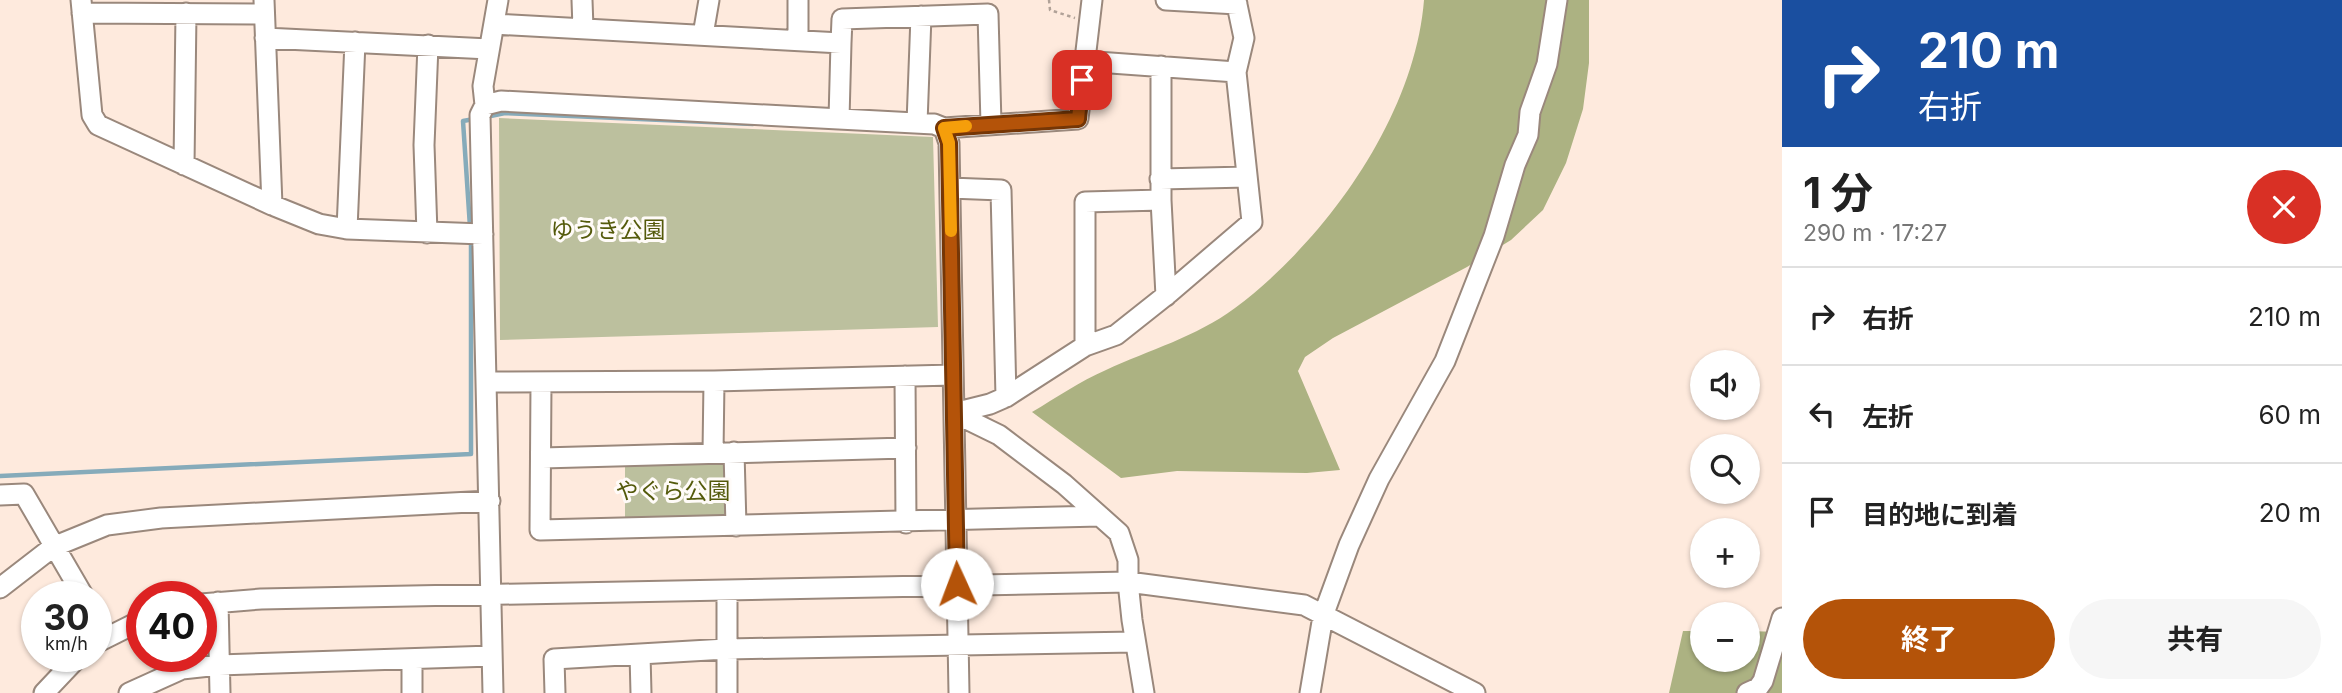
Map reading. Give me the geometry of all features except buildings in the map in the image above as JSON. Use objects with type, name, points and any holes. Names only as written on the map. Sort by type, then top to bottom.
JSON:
[{"type":"street","points":[[494,693],[480,115],[485,104],[483,86],[498,0]]},
{"type":"street","points":[[582,0],[583,28]]},
{"type":"street","points":[[703,35],[709,0]]},
{"type":"street","points":[[797,0],[798,41]]},
{"type":"street","points":[[485,104],[501,101],[934,124],[944,128],[1078,119],[1092,0]]},
{"type":"street","points":[[954,413],[1006,397],[1085,346],[1116,335],[1252,222],[1236,72],[1244,38],[1236,2],[1167,0]]},
{"type":"street","points":[[1310,693],[1323,616],[1361,513],[1445,360],[1473,292],[1515,165],[1528,135],[1530,112],[1547,64],[1556,0]]},
{"type":"street","points":[[272,205],[264,7],[186,13],[81,6],[92,115],[98,125],[272,205],[319,224],[347,229],[483,234]]},
{"type":"street","points":[[184,165],[186,13]]},
{"type":"street","points":[[839,119],[842,19],[988,13],[991,124]]},
{"type":"street","points":[[917,123],[921,16]]},
{"type":"street","points":[[494,24],[841,43]]},
{"type":"street","points":[[265,37],[489,49]]},
{"type":"street","points":[[347,229],[355,42]]},
{"type":"street","points":[[427,233],[424,145],[428,45]]},
{"type":"street","points":[[1083,61],[1236,72]]},
{"type":"street","points":[[1161,66],[1160,200],[1166,296]]},
{"type":"street","points":[[944,128],[949,143],[959,693]]},
{"type":"street","points":[[1160,179],[1247,177]]},
{"type":"street","points":[[950,188],[1001,190],[1006,397]]},
{"type":"street","points":[[1085,346],[1085,202],[1160,200]]},
{"type":"street","points":[[487,382],[714,381],[953,375]]},
{"type":"street","points":[[905,376],[906,523]]},
{"type":"street","points":[[713,453],[714,381]]},
{"type":"street","points":[[541,383],[540,530],[906,523],[1100,516]]},
{"type":"street","points":[[954,413],[999,435],[1065,484],[1119,533],[1128,560],[1135,642],[1144,693]]},
{"type":"street","points":[[542,458],[906,448]]},
{"type":"street","points":[[734,452],[736,526]]},
{"type":"street","points":[[0,495],[24,494],[74,581]]},
{"type":"street","points":[[0,588],[53,547],[107,525],[161,518],[490,501]]},
{"type":"street","points":[[217,603],[492,594],[1128,582],[1304,605],[1475,693]]},
{"type":"street","points":[[727,590],[727,693]]},
{"type":"street","points":[[1746,693],[1758,688],[1763,681],[1782,618]]},
{"type":"street","points":[[555,693],[554,659],[726,649],[1135,642]]},
{"type":"street","points":[[217,651],[220,693]]},
{"type":"street","points":[[640,654],[641,693]]},
{"type":"street","points":[[129,693],[182,669],[219,665],[492,656]]},
{"type":"street","points":[[412,659],[412,693]]},
{"type":"street","points":[[44,693],[64,672]]},
{"type":"path","points":[[1049,0],[1050,10],[1088,21]]},
{"type":"green space","points":[[1424,0],[1589,0],[1589,63],[1583,109],[1566,163],[1543,210],[1511,240],[1467,267],[1333,338],[1305,357],[1298,371],[1340,470],[1307,473],[1177,471],[1121,478],[1032,412],[1096,374],[1188,335],[1220,318],[1269,280],[1302,248],[1360,172],[1384,130],[1403,88],[1417,44]]},
{"type":"green space","name":"ゆうき公園","points":[[499,118],[933,137],[938,327],[500,340]]},
{"type":"green space","name":"やぐら公園","points":[[726,459],[726,520],[625,520],[625,463]]},
{"type":"green space","points":[[1683,631],[1690,631],[1690,672],[1760,672],[1760,631],[1782,632],[1782,693],[1669,693]]},
{"type":"waterway","points":[[486,117],[505,113],[753,124]]},
{"type":"waterway","points":[[470,227],[463,121],[474,119]]},
{"type":"waterway","points":[[0,476],[471,454],[471,239]]},
{"type":"slow traffic","points":[[951,231],[949,143],[944,128],[966,126]]},
{"type":"route","points":[[957,584],[949,143],[944,128],[1078,119],[1082,80]]}]
